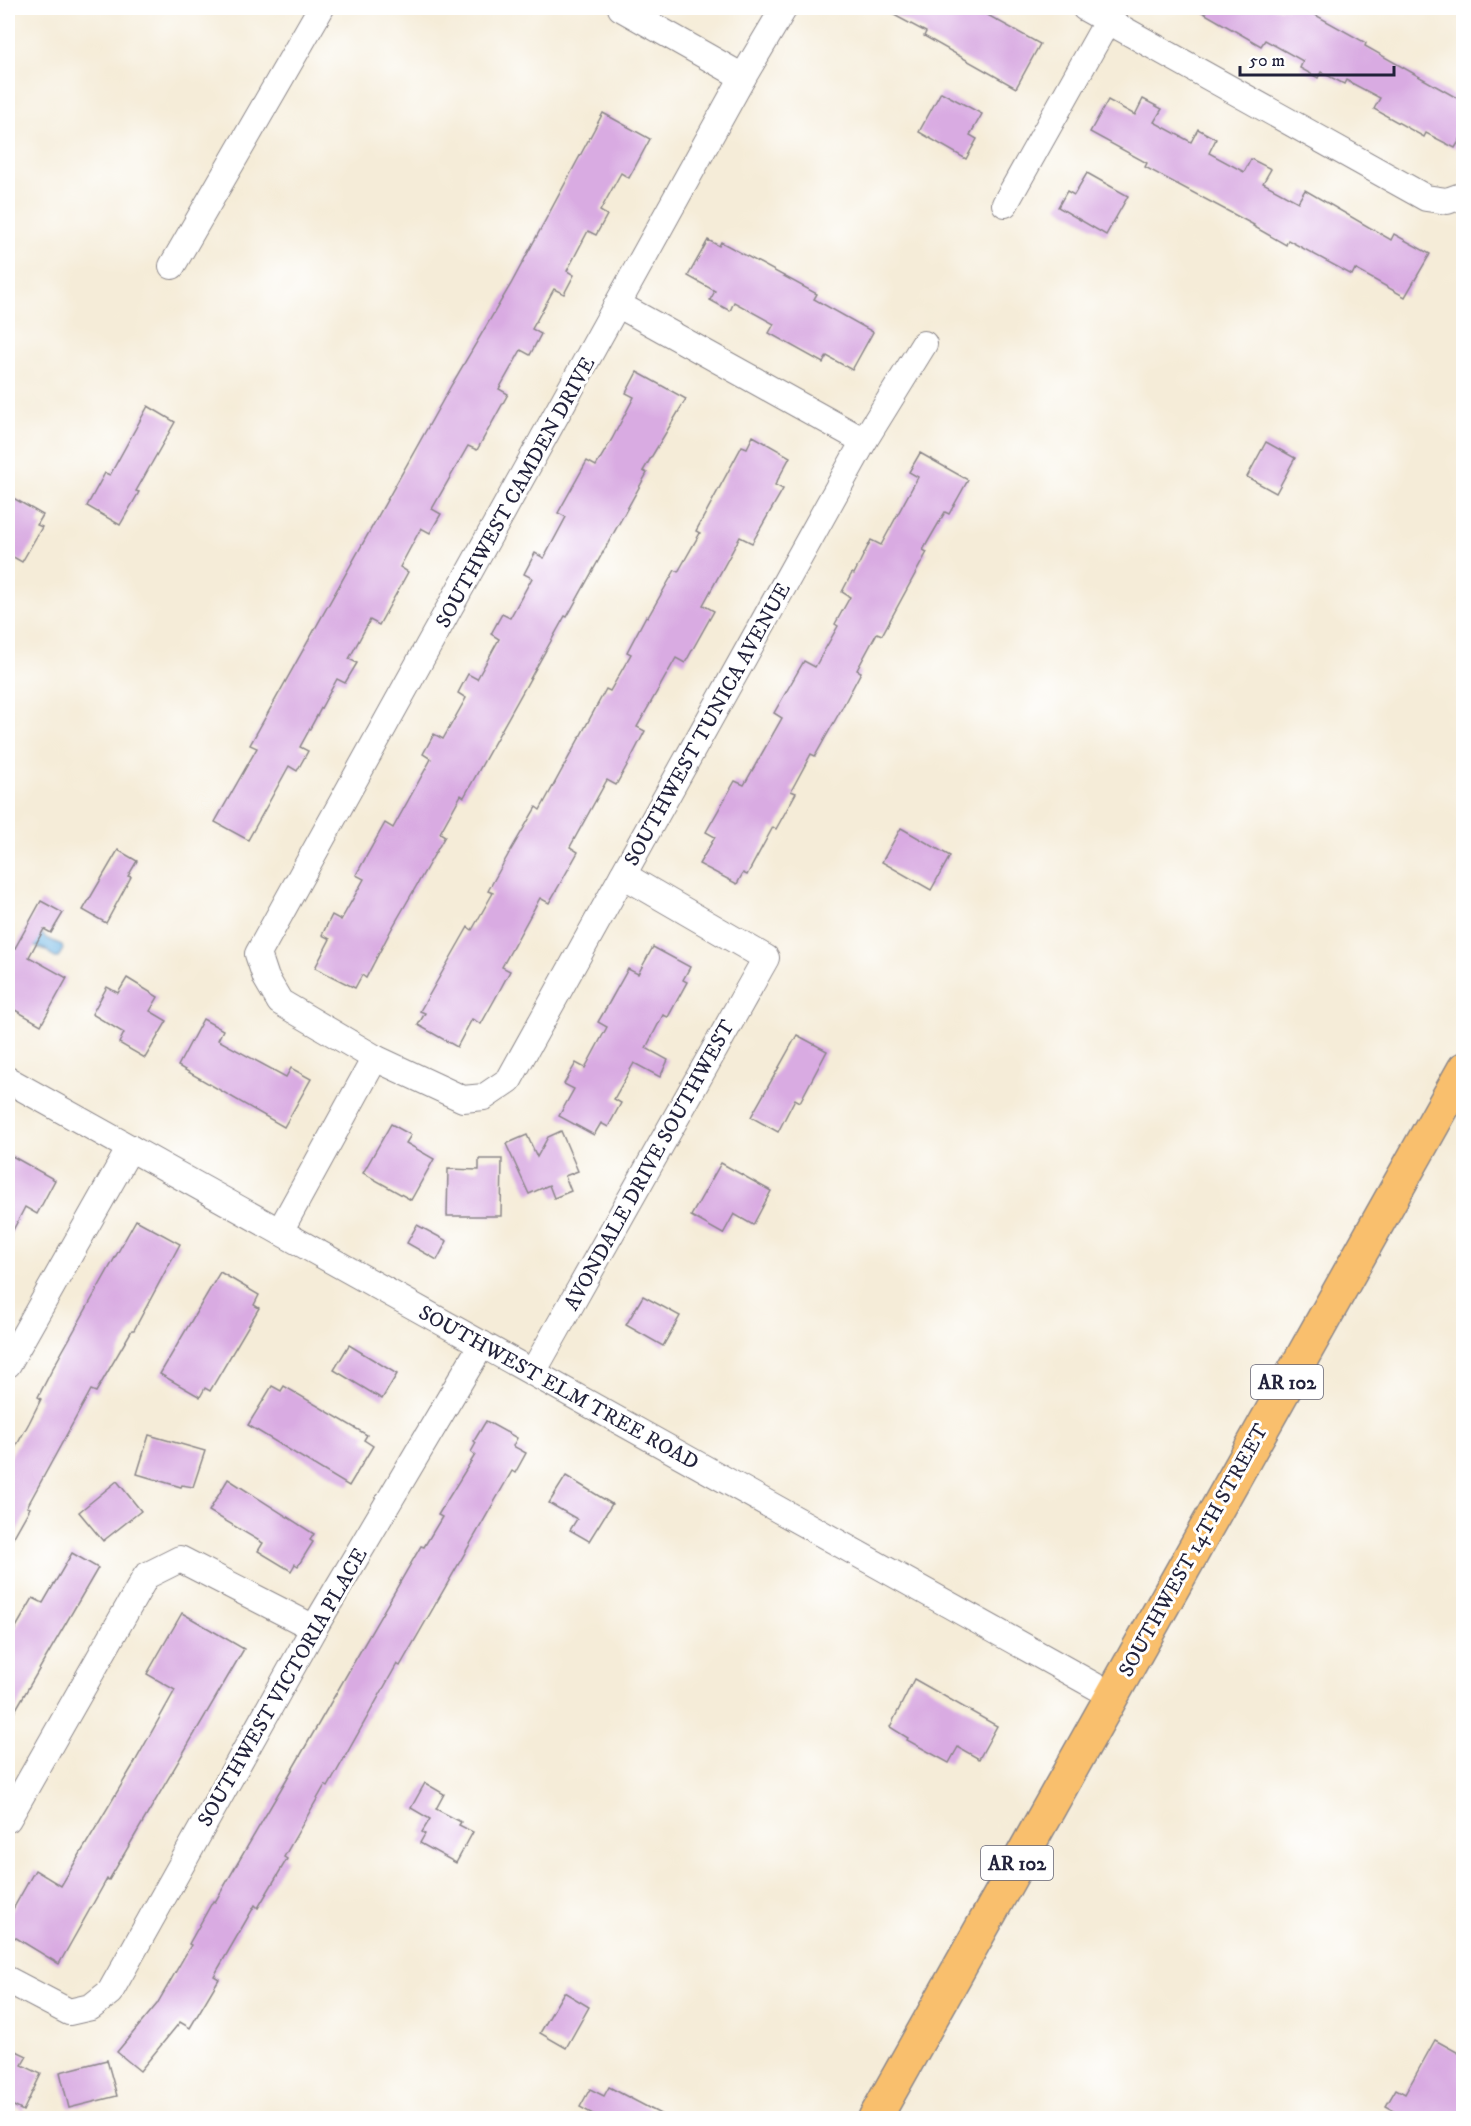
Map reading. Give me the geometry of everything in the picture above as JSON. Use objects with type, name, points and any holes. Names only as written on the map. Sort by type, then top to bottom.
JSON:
[{"type":"main road","name":"SOUTHWEST 14TH STREET","points":[[875,2118],[1464,1069]]},
{"type":"street","points":[[172,266],[321,8]]},
{"type":"street","points":[[621,8],[743,77]]},
{"type":"street","name":"SOUTHWEST CAMDEN DRIVE","points":[[375,1058],[280,1002],[266,978],[258,954],[619,305],[743,77],[784,8]]},
{"type":"street","points":[[1085,8],[1426,198],[1438,201],[1460,196]]},
{"type":"street","points":[[1005,204],[1108,20]]},
{"type":"street","points":[[619,305],[864,441]]},
{"type":"street","name":"SOUTHWEST TUNICA AVENUE","points":[[375,1058],[463,1099],[484,1097],[509,1080],[864,441],[924,344]]},
{"type":"street","name":"AVONDALE DRIVE SOUTHWEST","points":[[532,1372],[766,958],[623,876]]},
{"type":"street","points":[[280,1231],[375,1058]]},
{"type":"street","name":"SOUTHWEST ELM TREE ROAD","points":[[8,1080],[1111,1695]]},
{"type":"street","points":[[8,1364],[130,1148]]},
{"type":"street","name":"SOUTHWEST VICTORIA PLACE","points":[[8,1980],[69,2012],[90,2007],[110,1992],[314,1628],[482,1344]]},
{"type":"street","points":[[8,1819],[146,1576],[180,1559],[314,1628]]},
{"type":"water","points":[[39,931],[46,938],[62,945],[63,949],[58,958],[46,950],[33,946]]},
{"type":"building","points":[[881,8],[975,8],[1040,44],[1016,88],[924,36],[926,32]]},
{"type":"building","points":[[1195,8],[1303,8],[1464,102],[1464,133],[1455,148],[1426,133],[1424,137],[1374,109],[1380,98],[1346,80],[1344,84],[1321,72],[1318,78],[1300,68],[1303,61],[1265,40],[1261,46]]},
{"type":"building","points":[[941,92],[982,114],[970,135],[977,139],[966,159],[919,132]]},
{"type":"building","points":[[1143,99],[1162,109],[1154,122],[1191,142],[1198,129],[1216,139],[1209,153],[1244,172],[1251,159],[1271,169],[1263,183],[1298,202],[1305,190],[1391,240],[1394,234],[1430,254],[1405,297],[1355,269],[1352,275],[1288,240],[1286,245],[1254,225],[1145,167],[1147,163],[1090,132],[1108,100],[1135,115]]},
{"type":"building","points":[[603,113],[650,139],[629,178],[621,173],[600,211],[607,215],[596,235],[588,231],[567,271],[574,275],[564,294],[554,289],[532,329],[541,334],[530,355],[521,350],[499,389],[508,394],[477,450],[468,446],[432,509],[441,514],[430,533],[421,528],[400,567],[408,572],[379,625],[370,620],[349,659],[357,663],[345,683],[337,679],[300,747],[308,751],[297,771],[289,766],[248,840],[215,822],[257,748],[250,745],[452,384],[511,284]]},
{"type":"building","points":[[1087,173],[1128,196],[1106,235],[1058,207],[1067,191],[1074,195]]},
{"type":"building","points":[[708,240],[719,246],[721,242],[817,294],[814,299],[873,332],[852,370],[827,356],[823,363],[769,333],[774,324],[734,302],[730,311],[710,300],[715,291],[688,276]]},
{"type":"building","points":[[637,372],[686,399],[643,471],[647,473],[567,617],[565,616],[464,797],[461,795],[440,833],[445,836],[366,978],[362,975],[355,988],[315,968],[330,939],[322,935],[332,915],[341,920],[364,879],[356,875],[385,823],[393,828],[431,759],[423,754],[434,734],[443,739],[466,698],[458,693],[468,674],[477,679],[499,639],[491,634],[502,614],[510,618],[532,578],[524,574],[535,553],[544,558],[566,517],[558,513],[587,461],[596,466],[612,439],[634,397],[626,393]]},
{"type":"building","points":[[148,406],[175,422],[136,491],[139,492],[120,525],[87,506],[105,473],[110,475]]},
{"type":"building","points":[[753,436],[790,457],[775,485],[783,489],[752,543],[740,537],[703,605],[714,611],[685,663],[676,658],[637,727],[645,731],[616,785],[607,780],[570,847],[578,852],[549,903],[540,898],[502,967],[510,971],[481,1024],[472,1019],[457,1047],[418,1025],[425,1013],[420,1011],[468,927],[472,930],[493,893],[488,891],[508,855],[536,807],[540,810],[606,689],[610,691],[631,654],[627,652],[646,616],[648,617],[675,570],[678,572],[700,533],[696,531],[742,446],[747,448]]},
{"type":"building","points":[[1266,442],[1295,458],[1276,493],[1247,477]]},
{"type":"building","points":[[920,453],[968,480],[949,514],[945,512],[923,550],[927,552],[882,635],[877,633],[857,670],[861,672],[842,708],[815,756],[811,754],[791,791],[796,793],[776,829],[773,827],[747,875],[743,873],[737,884],[699,864],[715,837],[706,832],[735,781],[744,785],[782,718],[774,713],[804,661],[815,667],[838,626],[835,624],[850,597],[842,592],[871,540],[881,545],[918,477],[909,472]]},
{"type":"building","points":[[8,495],[43,515],[37,525],[42,527],[22,562],[8,554]]},
{"type":"building","points":[[901,828],[950,856],[931,890],[882,862]]},
{"type":"building","points":[[118,850],[137,861],[106,923],[83,910]]},
{"type":"building","points":[[41,901],[63,913],[51,933],[44,929],[29,957],[67,978],[41,1025],[8,1006],[8,961]]},
{"type":"building","points":[[653,947],[690,967],[683,980],[687,982],[668,1017],[663,1015],[646,1048],[668,1060],[660,1077],[634,1063],[614,1099],[621,1103],[608,1127],[601,1123],[594,1135],[559,1116],[574,1089],[564,1084],[576,1063],[585,1068],[607,1027],[598,1022],[628,969],[638,974]]},
{"type":"building","points":[[127,978],[158,997],[150,1011],[167,1021],[145,1058],[119,1043],[124,1033],[92,1014],[107,987],[118,993]]},
{"type":"building","points":[[203,1019],[223,1030],[218,1040],[286,1077],[291,1068],[311,1079],[284,1127],[178,1066]]},
{"type":"building","points":[[797,1035],[827,1051],[800,1102],[795,1099],[778,1132],[751,1117]]},
{"type":"building","points":[[391,1124],[411,1135],[406,1143],[434,1159],[411,1200],[363,1173]]},
{"type":"building","points":[[561,1131],[578,1171],[565,1176],[571,1191],[554,1198],[549,1185],[529,1194],[506,1144],[527,1135],[537,1157],[548,1137]]},
{"type":"building","points":[[12,1156],[55,1180],[37,1214],[25,1207],[8,1240],[8,1164]]},
{"type":"building","points":[[479,1159],[502,1159],[501,1216],[447,1216],[448,1169],[479,1170]]},
{"type":"building","points":[[721,1163],[771,1191],[753,1225],[734,1214],[723,1234],[691,1216]]},
{"type":"building","points":[[136,1220],[180,1244],[134,1330],[96,1392],[91,1390],[27,1507],[30,1508],[8,1547],[8,1461],[41,1399],[38,1397],[53,1368]]},
{"type":"building","points":[[417,1225],[447,1241],[437,1260],[407,1243]]},
{"type":"building","points":[[220,1272],[259,1295],[254,1305],[259,1308],[210,1391],[205,1388],[200,1397],[160,1374]]},
{"type":"building","points":[[643,1296],[680,1316],[663,1346],[626,1325]]},
{"type":"building","points":[[349,1345],[397,1374],[382,1399],[334,1370]]},
{"type":"building","points":[[272,1386],[281,1391],[284,1386],[367,1435],[364,1440],[373,1446],[349,1486],[248,1425]]},
{"type":"building","points":[[486,1421],[517,1438],[513,1446],[526,1453],[515,1473],[512,1471],[400,1666],[397,1664],[328,1787],[325,1785],[284,1857],[287,1859],[258,1908],[255,1905],[214,1976],[219,1979],[190,2028],[180,2022],[140,2071],[117,2052],[157,2004],[213,1901],[215,1902],[421,1546],[424,1547],[442,1517],[438,1515],[475,1455],[471,1452],[476,1443],[474,1441]]},
{"type":"building","points":[[149,1435],[205,1451],[193,1487],[182,1485],[181,1487],[137,1474]]},
{"type":"building","points":[[566,1476],[612,1504],[589,1541],[570,1530],[577,1519],[549,1503]]},
{"type":"building","points":[[228,1479],[314,1534],[310,1540],[313,1542],[298,1566],[295,1564],[291,1571],[258,1551],[263,1543],[209,1511]]},
{"type":"building","points":[[117,1481],[141,1511],[103,1541],[79,1512]]},
{"type":"building","points":[[72,1553],[98,1568],[8,1723],[8,1641],[33,1598],[43,1603]]},
{"type":"building","points":[[182,1613],[244,1649],[59,1964],[8,1933],[8,1918],[35,1870],[61,1886],[132,1767],[175,1690],[147,1674]]},
{"type":"building","points":[[914,1679],[997,1726],[979,1759],[958,1747],[949,1763],[907,1740],[908,1738],[890,1727]]},
{"type":"building","points":[[425,1783],[444,1794],[436,1809],[461,1822],[459,1825],[473,1832],[456,1863],[420,1843],[425,1834],[422,1832],[430,1819],[411,1808]]},
{"type":"building","points":[[564,1992],[589,2007],[566,2048],[540,2033]]},
{"type":"building","points":[[1435,2040],[1464,2056],[1464,2118],[1391,2118],[1395,2111],[1386,2106],[1396,2089],[1405,2094]]},
{"type":"building","points":[[8,2047],[27,2056],[22,2065],[41,2074],[23,2111],[8,2103]]},
{"type":"building","points":[[107,2060],[117,2096],[69,2108],[60,2072]]},
{"type":"building","points":[[609,2087],[668,2118],[600,2118],[580,2107],[590,2089],[604,2096]]}]
